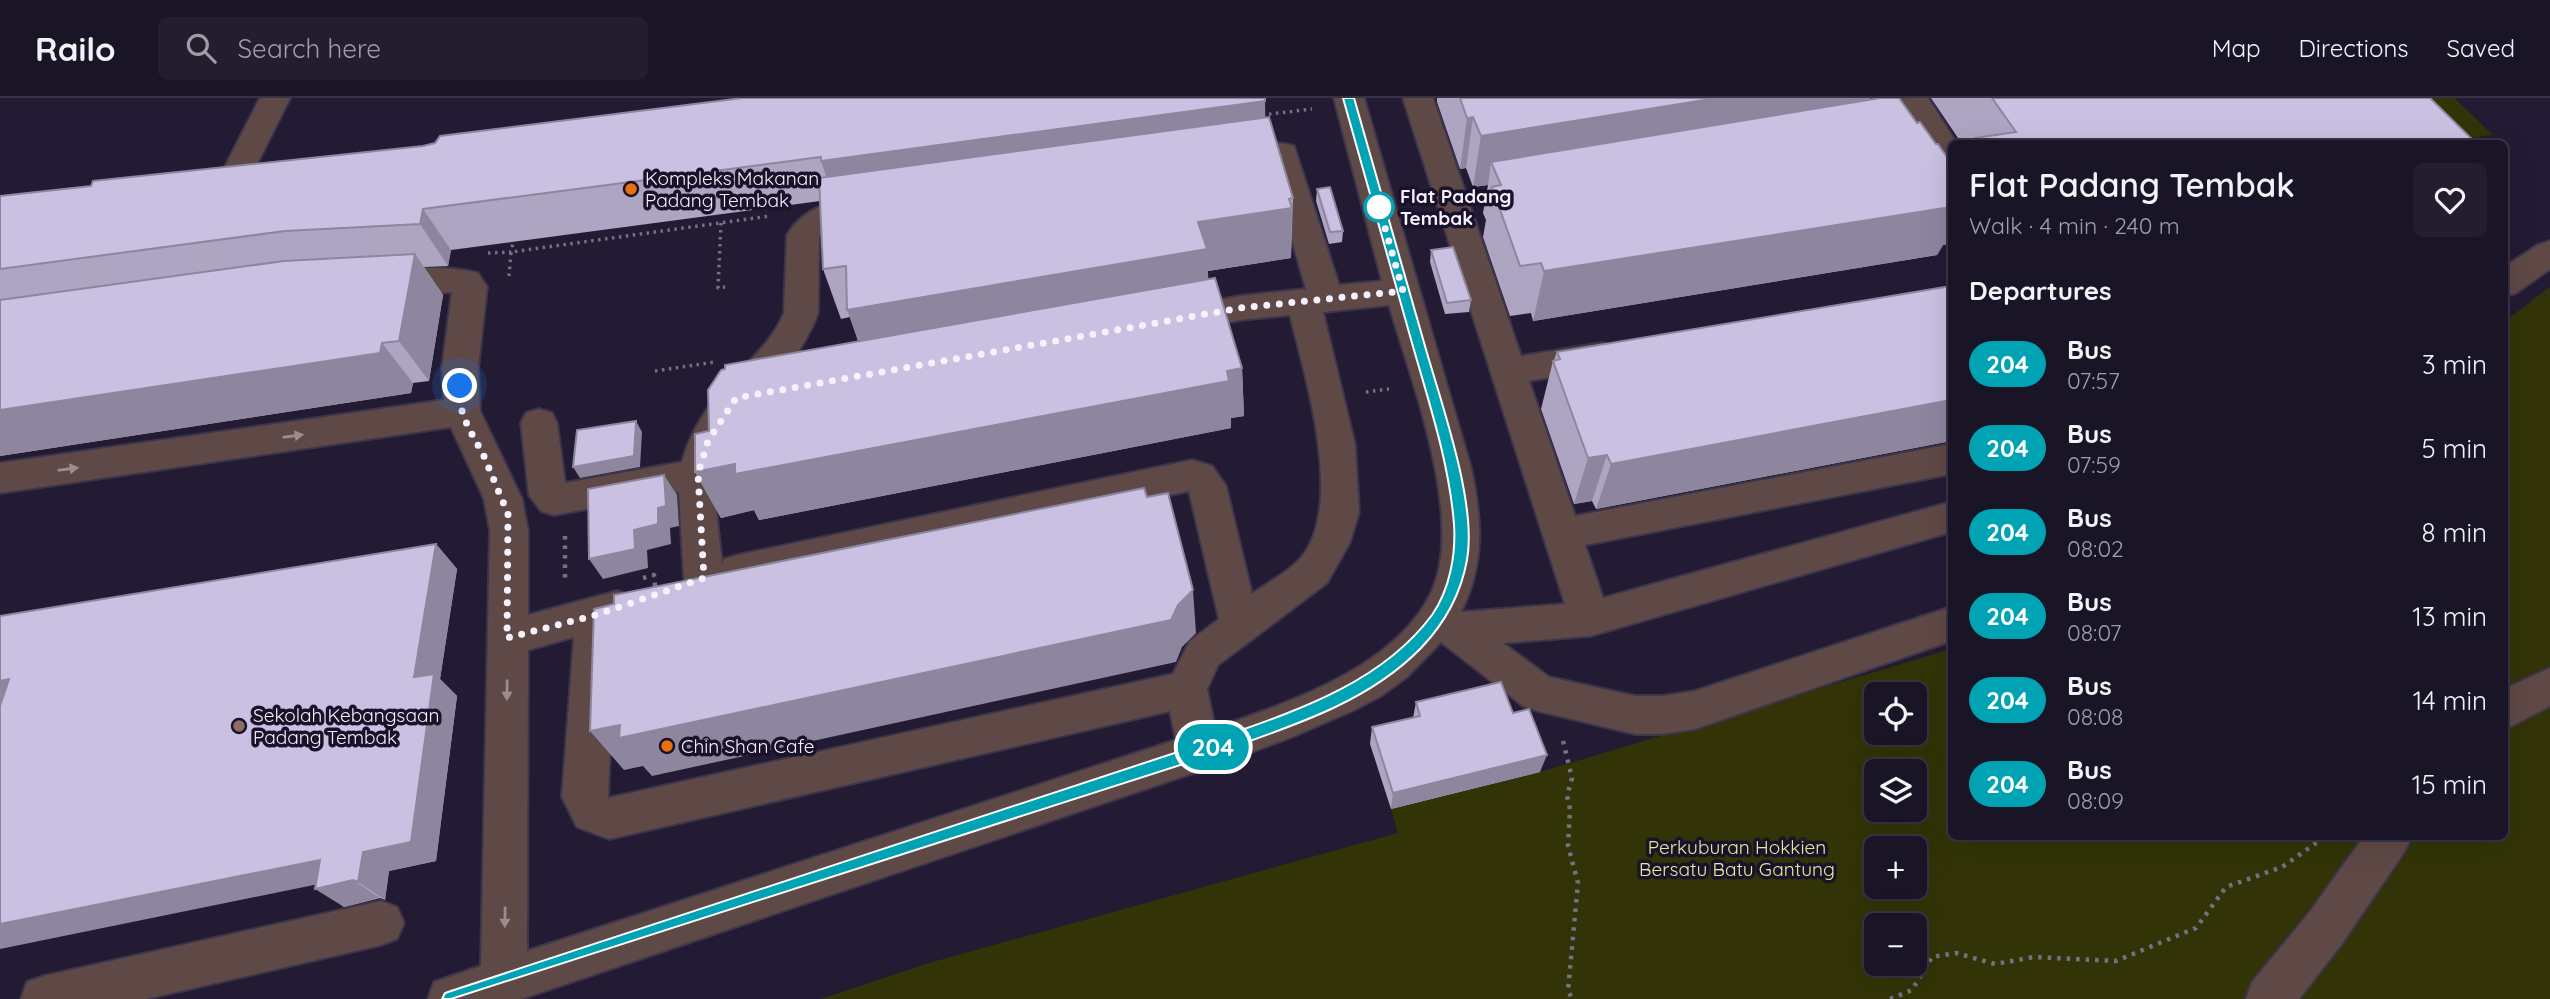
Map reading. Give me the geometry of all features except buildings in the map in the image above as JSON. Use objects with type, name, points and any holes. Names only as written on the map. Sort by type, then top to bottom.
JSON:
[{"type":"street","points":[[227,197],[275,98]]},
{"type":"street","points":[[1418,98],[1467,201],[1508,371],[1590,619]]},
{"type":"street","points":[[1913,98],[1948,153]]},
{"type":"street","points":[[1349,101],[1450,455],[1461,525],[1460,559],[1448,624]]},
{"type":"street","points":[[1201,164],[1283,153],[1315,299],[1337,444],[1340,512],[1331,542],[1312,571],[1204,653],[1186,689],[1208,749]]},
{"type":"street","points":[[704,578],[698,474],[708,441],[736,398],[772,363],[798,323],[801,313],[803,235],[814,221],[832,214],[901,205]]},
{"type":"street","points":[[2508,281],[2550,253]]},
{"type":"street","points":[[345,286],[455,280],[469,283],[460,368],[462,411],[508,514],[504,981]]},
{"type":"street","points":[[1145,325],[1315,299],[1403,291]]},
{"type":"street","points":[[1508,371],[1629,352]]},
{"type":"street","points":[[736,398],[791,388]]},
{"type":"street","points":[[0,478],[462,411]]},
{"type":"street","points":[[539,423],[548,495],[554,500],[698,474]]},
{"type":"street","points":[[1562,534],[1948,460]]},
{"type":"street","points":[[507,638],[596,615],[704,578],[1192,475],[1199,477],[1207,486],[1240,625]]},
{"type":"street","points":[[451,999],[1208,749],[1316,710],[1386,669],[1415,645],[1448,624],[1590,619],[1948,518]]},
{"type":"street","points":[[596,615],[584,797],[587,809],[596,817],[609,819],[1186,689]]},
{"type":"street","points":[[1448,624],[1538,693],[1635,715],[1663,715],[1695,710],[1948,625]]},
{"type":"street","points":[[2508,709],[2550,686]]},
{"type":"street","points":[[2269,999],[2325,929],[2387,840]]},
{"type":"street","points":[[44,999],[381,923]]},
{"type":"path","points":[[1257,116],[1349,101]]},
{"type":"path","points":[[488,253],[760,218]]},
{"type":"path","points":[[721,223],[718,288],[725,287]]},
{"type":"path","points":[[509,278],[513,243]]},
{"type":"path","points":[[654,372],[711,363]]},
{"type":"path","points":[[1370,391],[1389,389]]},
{"type":"path","points":[[1553,695],[1572,778],[1567,796],[1570,809],[1568,846],[1578,883],[1568,990],[1572,999]]},
{"type":"path","points":[[1890,999],[1912,990],[1932,957],[1956,953],[1995,964],[2034,957],[2116,961],[2196,928],[2226,887],[2282,867],[2320,840]]},
{"type":"green space","points":[[2376,98],[2454,98],[2493,135],[2433,140]]},
{"type":"green space","name":"Perkuburan Hokkien Bersatu Batu Gantung","points":[[2550,287],[2550,999],[821,999],[929,963],[1398,833],[1391,809],[1540,772],[1948,650],[1948,840],[2508,840],[2508,319]]},
{"type":"bus line","name":"204","points":[[451,999],[1199,752],[1316,710],[1386,669],[1415,645],[1438,617],[1452,591],[1460,559],[1461,525],[1450,455],[1349,98]]},
{"type":"place","name":"Kompleks Makanan Padang Tembak","points":[[631,189]]},
{"type":"place","name":"Flat Padang Tembak","points":[[1379,207]]},
{"type":"place","name":"Sekolah Kebangsaan Padang Tembak","points":[[239,726]]},
{"type":"place","name":"Chin Shan Cafe","points":[[667,746]]},
{"type":"route","points":[[460,386],[462,411],[508,514],[507,638],[596,615],[704,578],[698,474],[708,441],[736,398],[1240,308],[1403,291],[1379,207]]}]
